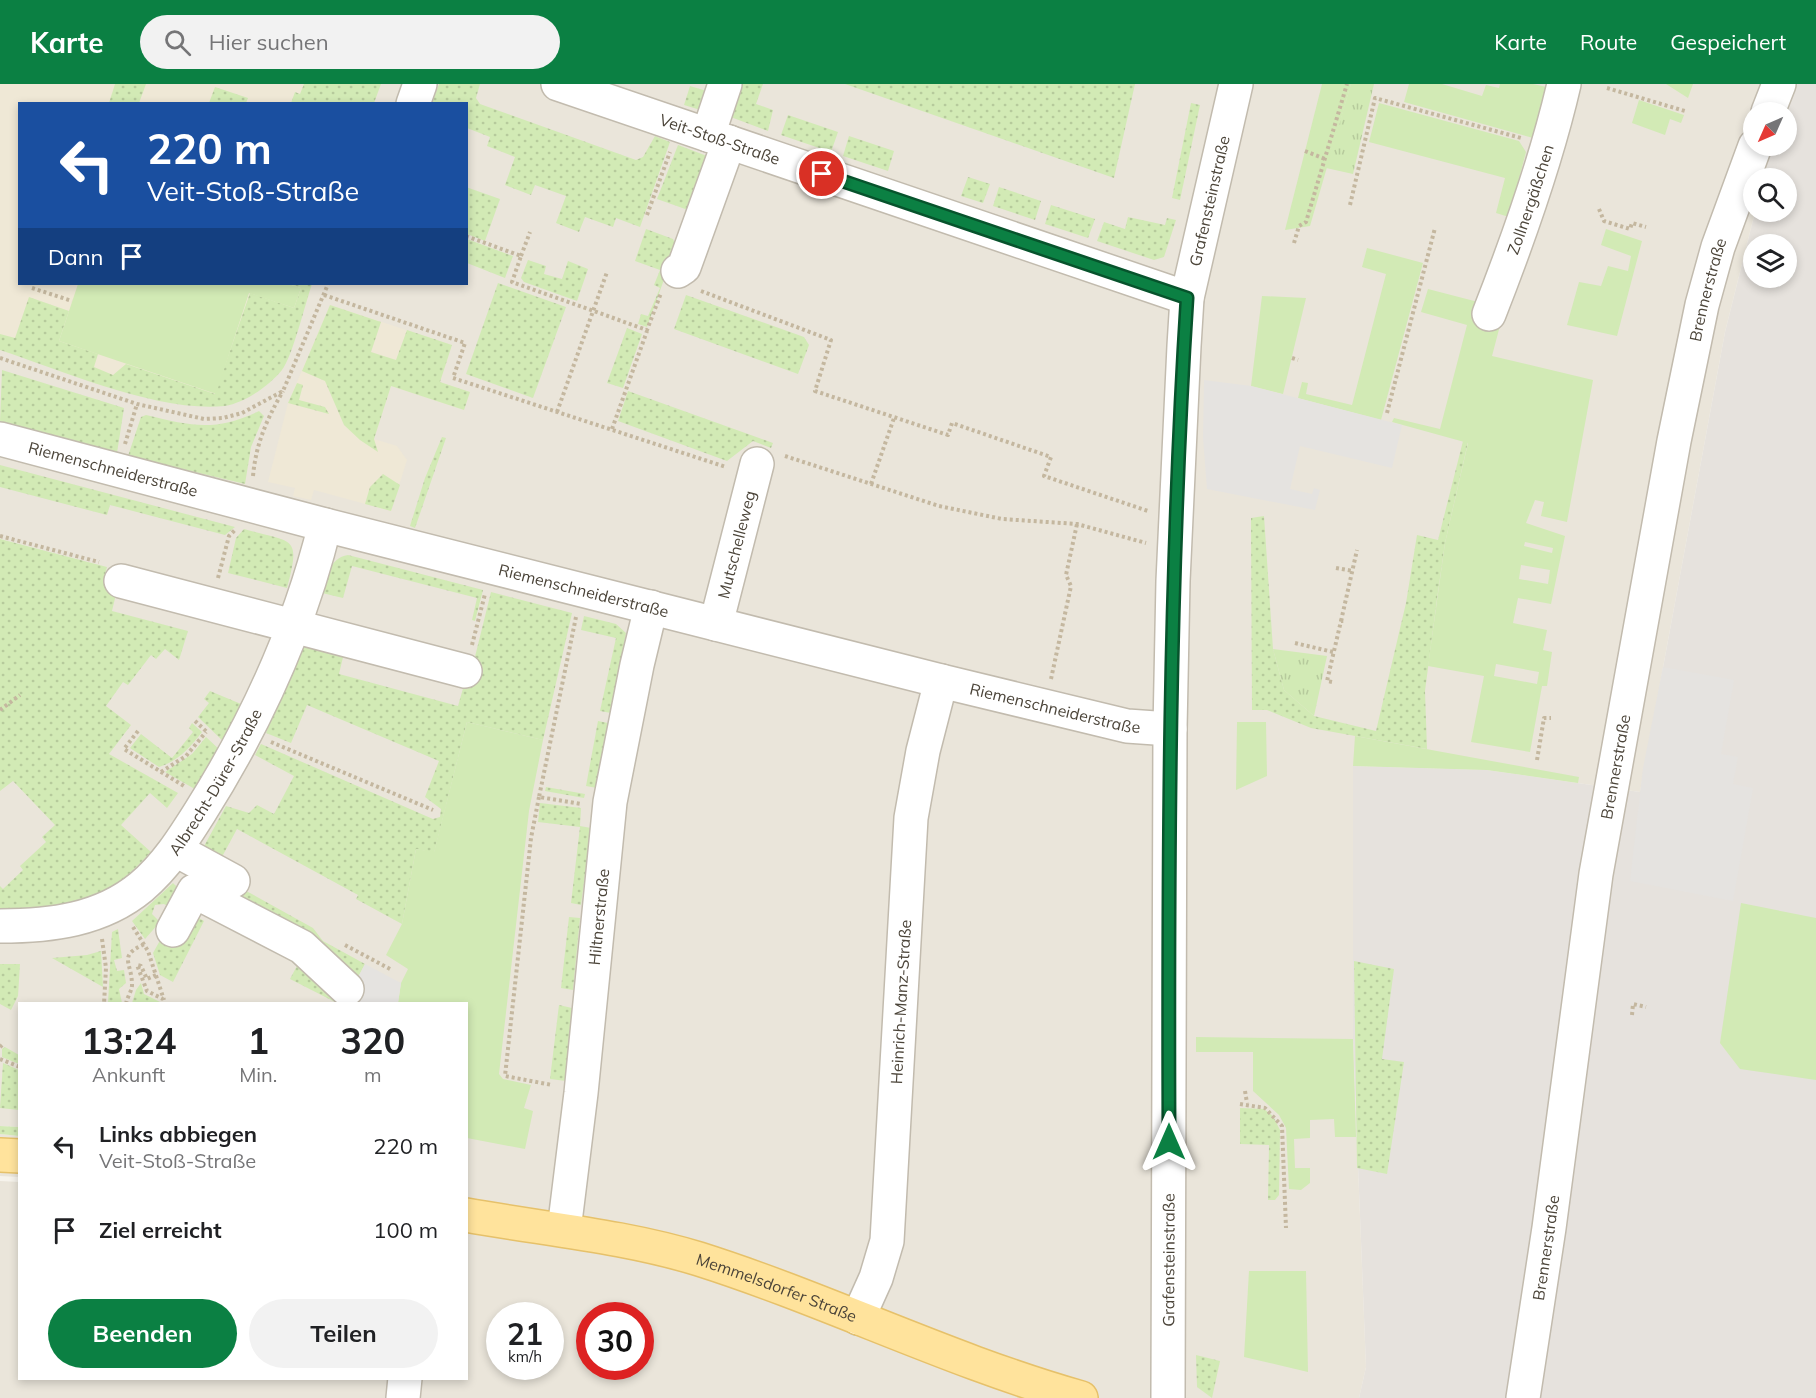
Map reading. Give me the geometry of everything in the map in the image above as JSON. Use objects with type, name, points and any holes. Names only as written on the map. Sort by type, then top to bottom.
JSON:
[{"type":"main road","points":[[0,1155],[18,1156]]},
{"type":"main road","name":"Memmelsdorfer Straße","points":[[468,1215],[634,1242],[699,1260],[858,1318],[1006,1376],[1077,1397]]},
{"type":"street","points":[[414,102],[420,84]]},
{"type":"street","name":"Veit-Stoß-Straße","points":[[558,84],[1187,298]]},
{"type":"street","points":[[682,276],[706,134],[725,84]]},
{"type":"street","name":"Grafensteinstraße","points":[[1167,1398],[1170,729],[1175,535],[1187,298],[1236,84]]},
{"type":"street","name":"Zollnergäßchen","points":[[1489,314],[1515,249],[1556,121],[1564,84]]},
{"type":"street","points":[[1772,102],[1779,84]]},
{"type":"street","name":"Brennerstraße","points":[[1522,1398],[1548,1239],[1596,874],[1674,441],[1702,305],[1718,248],[1751,156]]},
{"type":"street","name":"Riemenschneiderstraße","points":[[0,439],[325,525],[941,681],[1127,726],[1170,729]]},
{"type":"street","name":"Mutschelleweg","points":[[716,624],[751,465]]},
{"type":"street","name":"Albrecht-Dürer-Straße","points":[[0,926],[56,924],[106,908],[140,888],[170,857],[207,801],[278,665],[316,562],[325,525]]},
{"type":"street","points":[[112,572],[291,626],[468,660]]},
{"type":"street","name":"Hiltnerstraße","points":[[564,1230],[581,1090],[610,802],[632,686],[651,607]]},
{"type":"street","name":"Heinrich-Manz-Straße","points":[[858,1318],[876,1278],[887,1241],[909,838],[923,751],[941,681]]},
{"type":"street","points":[[170,857],[233,880]]},
{"type":"street","points":[[170,857],[194,891],[302,947],[347,989]]},
{"type":"street","points":[[159,937],[194,891]]},
{"type":"street","points":[[403,1398],[405,1380]]},
{"type":"path","points":[[1294,243],[1299,226],[1306,222],[1347,84]]},
{"type":"path","points":[[1607,88],[1685,111]]},
{"type":"path","points":[[1350,206],[1375,99],[1523,138],[1527,145]]},
{"type":"path","points":[[647,215],[706,134]]},
{"type":"path","points":[[1305,151],[1325,159]]},
{"type":"path","points":[[1599,209],[1604,221],[1630,229],[1632,223],[1646,227]]},
{"type":"path","points":[[1387,413],[1435,228]]},
{"type":"path","points":[[530,232],[512,282],[647,330]]},
{"type":"path","points":[[468,237],[521,256]]},
{"type":"path","points":[[612,429],[671,262],[682,276],[695,271],[689,287],[831,340],[815,391],[948,435],[952,423],[1051,456],[1044,476],[1175,535]]},
{"type":"path","points":[[557,412],[607,272]]},
{"type":"path","points":[[248,505],[254,486],[256,447],[265,423],[283,391],[328,285]]},
{"type":"path","points":[[32,288],[72,301]]},
{"type":"path","points":[[324,295],[465,343],[453,378],[612,429],[751,465],[871,484],[939,506],[1002,519],[1077,524],[1175,535]]},
{"type":"path","points":[[0,358],[137,404],[204,419],[224,418],[242,413],[283,391]]},
{"type":"path","points":[[1292,358],[1298,360]]},
{"type":"path","points":[[117,471],[137,404]]},
{"type":"path","points":[[871,484],[894,418]]},
{"type":"path","points":[[1046,706],[1071,586],[1066,575],[1077,524]]},
{"type":"path","points":[[0,536],[68,551],[112,572]]},
{"type":"path","points":[[1327,681],[1343,621],[1357,550]]},
{"type":"path","points":[[468,660],[492,567]]},
{"type":"path","points":[[1335,568],[1353,571]]},
{"type":"path","points":[[581,1090],[529,1078],[505,1076],[531,838],[582,590]]},
{"type":"path","points":[[1295,643],[1333,652]]},
{"type":"path","points":[[0,710],[20,695]]},
{"type":"path","points":[[1537,760],[1544,717],[1551,718]]},
{"type":"path","points":[[245,731],[433,810]]},
{"type":"path","points":[[138,732],[124,749],[207,801]]},
{"type":"path","points":[[161,772],[186,756],[206,732]]},
{"type":"path","points":[[322,763],[324,757]]},
{"type":"path","points":[[388,791],[391,785]]},
{"type":"path","points":[[539,797],[584,804]]},
{"type":"path","points":[[104,1002],[106,908],[159,937]]},
{"type":"path","points":[[156,975],[147,979],[141,966],[137,966],[147,991],[164,1000],[156,975],[159,937]]},
{"type":"path","points":[[127,1002],[132,988],[128,955],[130,950],[159,937]]},
{"type":"path","points":[[342,943],[345,938]]},
{"type":"path","points":[[1632,1015],[1633,1004],[1646,1006]]},
{"type":"path","points":[[0,1059],[18,1066]]},
{"type":"path","points":[[1245,1092],[1247,1103]]},
{"type":"path","points":[[1240,1104],[1247,1103],[1264,1108],[1282,1126],[1286,1228]]},
{"type":"shaded area","points":[[0,84],[1790,84],[1767,102],[1743,102],[1743,156],[1768,156],[1766,168],[1743,168],[1743,222],[1752,222],[1750,234],[1743,234],[1743,260],[1725,332],[1640,792],[1487,770],[1353,766],[1353,1040],[1366,1367],[1359,1398],[0,1398],[0,1181],[18,1182],[18,1380],[468,1380],[468,1002],[18,1002],[18,1127],[0,1126]]},
{"type":"shaded area","points":[[0,84],[381,84],[374,102],[18,102],[18,285],[312,285],[283,369],[263,387],[228,405],[148,397],[0,350]]},
{"type":"shaded area","points":[[1790,84],[1816,84],[1816,1398],[1359,1398],[1366,1367],[1353,1040],[1353,766],[1487,770],[1640,792],[1725,332],[1743,260],[1743,288],[1797,288],[1797,234],[1750,234],[1752,222],[1797,222],[1797,168],[1766,168],[1768,156],[1797,156],[1797,102],[1783,102]]},
{"type":"shaded area","points":[[330,305],[452,345],[440,382],[470,392],[464,410],[391,386],[374,439],[397,446],[407,460],[391,511],[314,490],[311,500],[293,496],[295,488],[268,482],[288,403]]},
{"type":"shaded area","points":[[1204,380],[1251,386],[1402,425],[1392,468],[1300,446],[1290,489],[1312,494],[1314,488],[1320,490],[1315,510],[1207,489],[1203,438]]},
{"type":"shaded area","points":[[1663,667],[1734,680],[1721,754],[1738,757],[1733,784],[1753,788],[1733,901],[1630,881],[1643,768]]},
{"type":"shaded area","points":[[365,964],[401,983],[398,1002],[345,1002]]},
{"type":"shaded area","points":[[0,1134],[18,1136],[18,1177],[0,1176]]},
{"type":"green space","points":[[115,84],[146,84],[139,102],[109,102]]},
{"type":"green space","points":[[304,84],[381,84],[374,102],[291,102],[295,92],[300,94]]},
{"type":"green space","points":[[439,84],[480,84],[476,98],[480,104],[636,160],[643,157],[655,136],[670,142],[640,227],[616,218],[613,227],[585,217],[579,232],[556,223],[566,196],[535,185],[531,195],[505,185],[515,157],[487,146],[490,137],[468,128],[468,102],[432,102]]},
{"type":"green space","points":[[733,84],[763,84],[756,104],[773,110],[768,131],[728,116]]},
{"type":"green space","points":[[845,84],[1135,84],[1114,178]]},
{"type":"green space","points":[[1322,84],[1351,84],[1310,226],[1285,230]]},
{"type":"green space","points":[[1351,84],[1374,84],[1353,174],[1326,168]]},
{"type":"green space","points":[[1409,84],[1442,84],[1482,96],[1486,85],[1499,88],[1500,84],[1533,84],[1551,88],[1537,139],[1404,102]]},
{"type":"green space","points":[[1666,84],[1693,84],[1688,98]]},
{"type":"green space","points":[[690,86],[710,92],[707,112],[684,105]]},
{"type":"green space","points":[[215,87],[248,98],[246,102],[209,102]]},
{"type":"green space","points":[[1639,100],[1684,115],[1681,123],[1670,119],[1665,135],[1632,123]]},
{"type":"green space","points":[[1191,103],[1200,105],[1180,200],[1172,198]]},
{"type":"green space","points":[[1379,103],[1519,141],[1526,152],[1509,217],[1496,213],[1505,178],[1369,142]]},
{"type":"green space","points":[[788,115],[838,132],[831,152],[781,135]]},
{"type":"green space","points":[[849,136],[894,151],[888,171],[843,156]]},
{"type":"green space","points":[[678,145],[707,156],[688,210],[657,199]]},
{"type":"green space","points":[[968,177],[990,184],[983,203],[961,196]]},
{"type":"green space","points":[[999,187],[1041,201],[1035,220],[993,206]]},
{"type":"green space","points":[[468,188],[500,199],[485,241],[468,234]]},
{"type":"green space","points":[[1051,205],[1095,219],[1088,238],[1045,224]]},
{"type":"green space","points":[[1128,217],[1165,225],[1167,218],[1176,220],[1164,257],[1154,260],[1097,241],[1104,222],[1125,229]]},
{"type":"green space","points":[[646,229],[673,239],[676,246],[647,327],[638,324],[641,314],[648,316],[660,288],[654,285],[660,270],[635,261]]},
{"type":"green space","points":[[1606,229],[1642,241],[1617,336],[1567,325],[1579,282],[1601,286],[1608,266],[1628,271],[1631,256],[1601,245]]},
{"type":"green space","points":[[468,239],[513,256],[505,278],[468,263]]},
{"type":"green space","points":[[1367,248],[1423,263],[1381,420],[1298,398],[1302,382],[1308,383],[1306,394],[1352,405],[1386,274],[1362,267]]},
{"type":"green space","points":[[528,260],[546,266],[544,274],[562,279],[568,261],[588,269],[577,301],[524,282],[521,278]]},
{"type":"green space","points":[[498,283],[566,307],[533,398],[466,374]]},
{"type":"green space","points":[[78,285],[291,285],[301,288],[294,308],[249,293],[216,394],[59,341]]},
{"type":"green space","points":[[291,285],[312,285],[286,364],[264,387],[241,401],[225,406],[171,403],[142,397],[0,350],[0,334],[15,338],[29,297],[69,311],[59,341],[98,354],[94,367],[113,375],[126,364],[215,394],[250,293],[294,308],[301,288]]},
{"type":"green space","points":[[1428,289],[1482,303],[1502,318],[1492,356],[1593,380],[1567,522],[1541,516],[1544,502],[1535,500],[1526,523],[1565,536],[1551,604],[1518,598],[1513,623],[1547,630],[1543,650],[1552,652],[1547,686],[1542,686],[1530,752],[1471,742],[1484,676],[1428,666],[1445,543],[1468,443],[1392,422],[1394,418],[1440,429],[1467,325],[1421,312]],"holes":[[[1525,542],[1553,548],[1552,553],[1524,546]],[[1521,565],[1550,570],[1548,584],[1519,579]],[[1496,664],[1539,672],[1537,684],[1494,676]]]},
{"type":"green space","points":[[686,295],[804,337],[809,345],[798,374],[674,329]]},
{"type":"green space","points":[[1262,296],[1306,298],[1283,394],[1251,386]]},
{"type":"green space","points":[[330,305],[381,322],[371,352],[396,360],[407,330],[452,345],[440,382],[470,392],[464,410],[391,386],[374,439],[378,452],[360,440],[344,425],[325,381],[302,371]]},
{"type":"green space","points":[[627,328],[642,334],[623,388],[607,383]]},
{"type":"green space","points":[[2,370],[124,408],[117,453],[0,422]]},
{"type":"green space","points":[[297,383],[303,385],[299,400],[325,407],[329,414],[288,403]]},
{"type":"green space","points":[[628,391],[773,443],[771,448],[753,441],[727,461],[618,421]]},
{"type":"green space","points":[[259,411],[264,416],[251,447],[245,484],[128,456],[141,417],[146,415],[203,425],[229,422]]},
{"type":"green space","points":[[442,437],[446,438],[415,528],[410,526],[425,478]]},
{"type":"green space","points":[[1463,441],[1468,442],[1445,543],[1425,691],[1427,749],[1311,728],[1267,710],[1252,710],[1251,518],[1264,516],[1273,649],[1284,690],[1314,716],[1376,731],[1406,603],[1417,535],[1438,540]]},
{"type":"green space","points":[[0,465],[235,527],[225,535],[110,505],[107,515],[0,487]]},
{"type":"green space","points":[[383,474],[400,485],[391,511],[365,504],[370,487]]},
{"type":"green space","points":[[244,529],[283,540],[289,544],[293,550],[293,558],[287,588],[228,573],[236,538]]},
{"type":"green space","points":[[0,539],[107,567],[104,578],[117,590],[112,611],[188,631],[179,660],[165,649],[156,659],[151,655],[128,685],[123,682],[106,706],[131,725],[109,754],[178,793],[167,808],[150,793],[121,825],[151,852],[113,887],[101,894],[74,903],[0,910],[0,886],[3,889],[23,870],[20,866],[46,842],[42,837],[55,825],[13,781],[0,791]]},
{"type":"green space","points":[[348,555],[483,590],[475,621],[472,620],[477,598],[352,566],[343,598],[322,593],[333,564]]},
{"type":"green space","points":[[491,592],[572,613],[543,740],[467,722],[434,853],[416,849],[402,924],[356,899],[358,895],[237,829],[217,866],[203,848],[226,806],[249,813],[257,805],[274,814],[294,776],[255,755],[261,744],[433,819],[440,817],[441,809],[425,797],[439,761],[307,705],[291,743],[266,733],[303,643],[344,653],[339,674],[458,706],[464,685],[468,685]]},
{"type":"green space","points":[[584,616],[616,624],[626,633],[611,713],[600,711],[616,638],[581,630]]},
{"type":"green space","points":[[1273,649],[1327,656],[1314,716],[1284,690]]},
{"type":"green space","points":[[210,691],[241,704],[225,743],[198,717],[209,703],[204,699]]},
{"type":"green space","points":[[598,721],[608,723],[597,788],[586,786]]},
{"type":"green space","points":[[467,722],[543,740],[529,811],[499,1074],[503,1079],[531,1085],[524,1108],[533,1111],[525,1149],[468,1138],[468,1002],[398,1002],[401,983],[408,969],[386,955],[402,924],[416,849],[434,852]]},
{"type":"green space","points":[[1237,722],[1266,722],[1267,776],[1236,790]]},
{"type":"green space","points":[[192,723],[202,732],[183,753],[159,767],[130,748],[141,734],[172,758],[193,732],[189,728]]},
{"type":"green space","points":[[1355,736],[1579,777],[1578,783],[1487,770],[1353,766]]},
{"type":"green space","points":[[206,737],[221,751],[200,792],[165,772],[192,754]]},
{"type":"green space","points":[[546,787],[585,794],[584,798],[545,791]]},
{"type":"green space","points":[[540,803],[581,808],[580,826],[591,828],[581,905],[571,903],[580,827],[538,822]]},
{"type":"green space","points":[[211,875],[250,893],[313,928],[323,941],[365,964],[357,979],[280,927]]},
{"type":"green space","points":[[173,883],[182,892],[169,907],[164,904],[155,905],[152,914],[160,922],[145,939],[132,921]]},
{"type":"green space","points":[[1741,903],[1816,918],[1816,1080],[1740,1069],[1720,1043]]},
{"type":"green space","points":[[197,917],[204,921],[173,982],[160,975],[153,953],[163,935],[182,945]]},
{"type":"green space","points":[[569,917],[580,918],[573,990],[561,988]]},
{"type":"green space","points":[[118,929],[122,958],[114,960],[117,971],[124,970],[126,983],[119,989],[122,1002],[108,1002],[112,932]]},
{"type":"green space","points":[[101,951],[103,987],[52,958],[87,955]]},
{"type":"green space","points":[[1354,961],[1394,969],[1382,1059],[1404,1062],[1387,1174],[1357,1168]]},
{"type":"green space","points":[[299,962],[339,991],[335,1002],[290,979]]},
{"type":"green space","points":[[0,964],[20,964],[18,996],[11,1010],[0,1004]]},
{"type":"green space","points":[[141,983],[144,994],[160,1002],[132,1002]]},
{"type":"green space","points":[[559,1005],[572,1008],[566,1081],[550,1079]]},
{"type":"green space","points":[[1196,1037],[1353,1039],[1356,1137],[1335,1137],[1334,1119],[1310,1120],[1310,1138],[1294,1139],[1295,1168],[1310,1168],[1310,1183],[1301,1190],[1289,1189],[1286,1128],[1279,1115],[1253,1091],[1253,1052],[1196,1052]]},
{"type":"green space","points":[[5,1047],[18,1054],[18,1064],[2,1057],[2,1049]]},
{"type":"green space","points":[[3,1063],[18,1070],[18,1110],[0,1108]]},
{"type":"green space","points":[[1240,1108],[1264,1109],[1273,1116],[1280,1130],[1279,1195],[1275,1200],[1268,1200],[1269,1145],[1240,1144]]},
{"type":"green space","points":[[0,1126],[18,1127],[18,1136],[0,1134]]},
{"type":"green space","points":[[1249,1271],[1306,1271],[1308,1372],[1244,1357]]},
{"type":"green space","points":[[1196,1355],[1220,1361],[1212,1398],[1197,1387]]},
{"type":"route","points":[[822,174],[1187,298],[1175,532],[1170,709],[1169,1142]]}]
